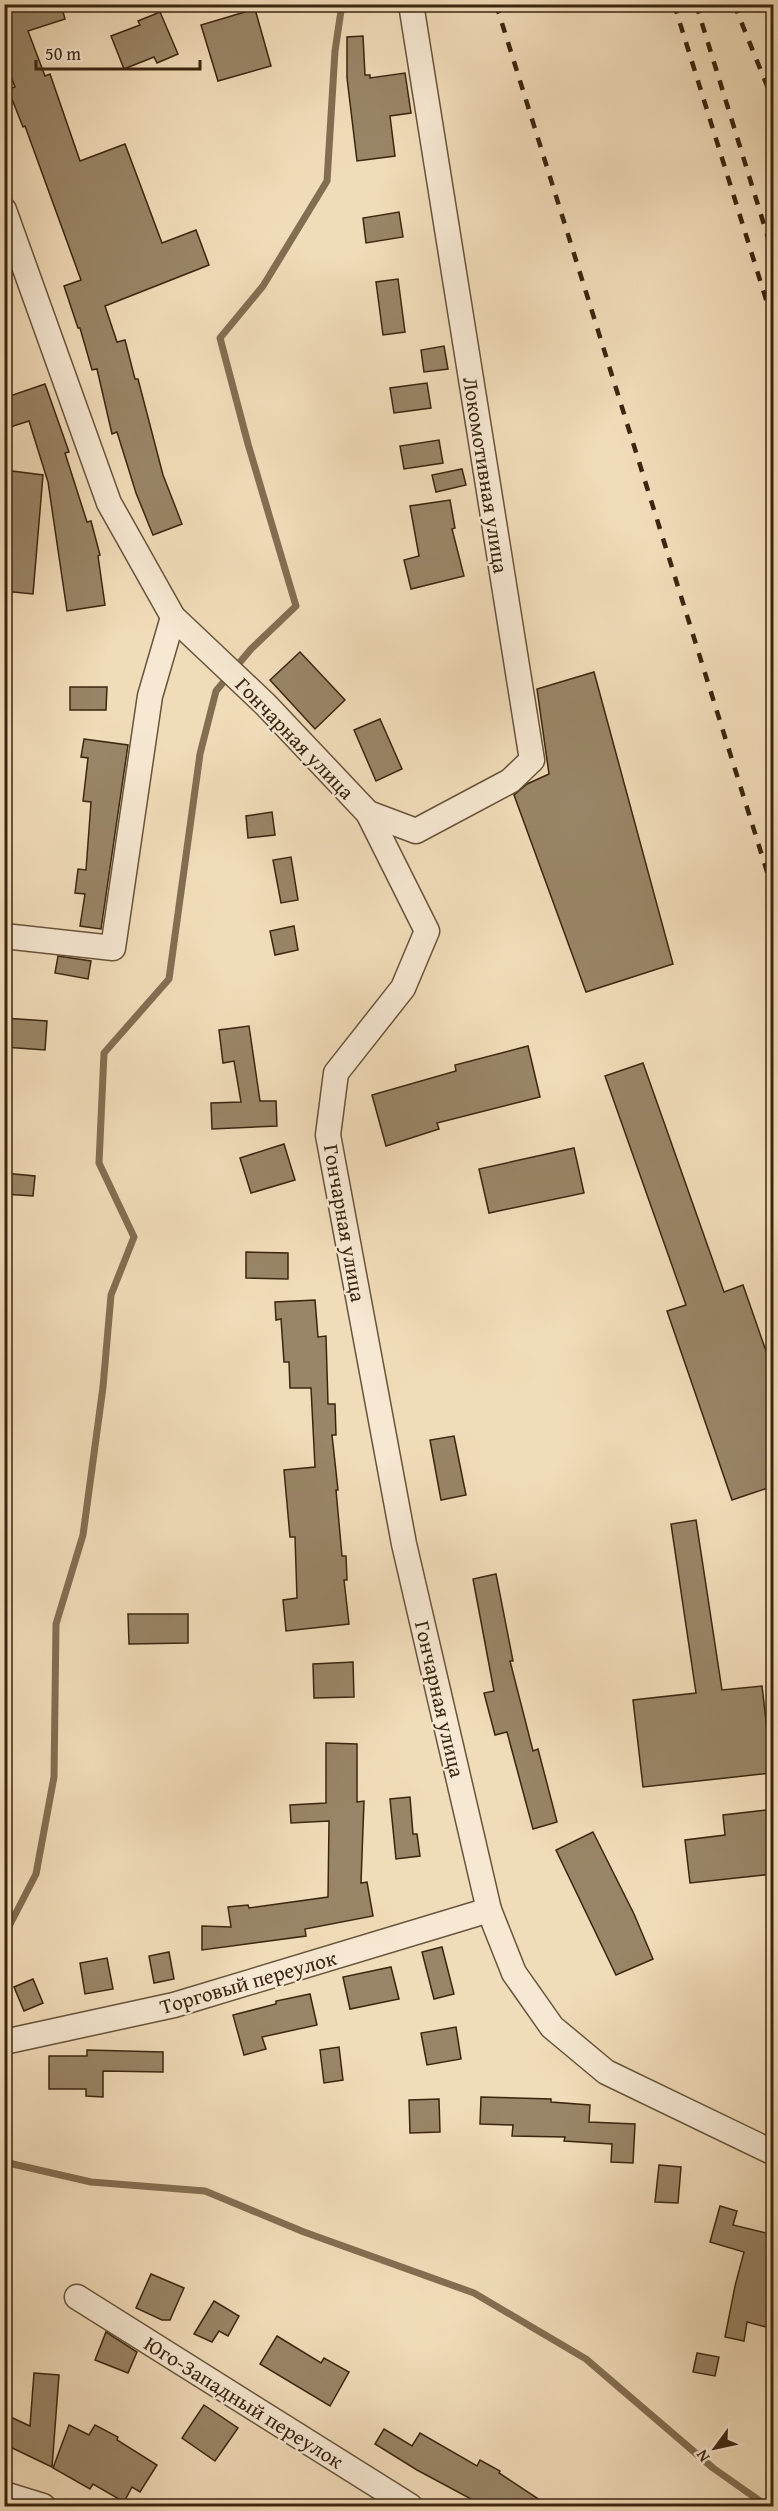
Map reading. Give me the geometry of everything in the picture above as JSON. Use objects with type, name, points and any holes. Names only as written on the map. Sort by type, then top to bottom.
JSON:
[{"type":"street","name":"Локомотивная улица","points":[[368,813],[416,831],[510,781],[532,760],[411,4]]},
{"type":"street","name":"Гончарная улица","points":[[5,221],[109,503],[173,617],[266,705],[368,813],[427,931],[404,988],[336,1073],[328,1135],[404,1544],[489,1910],[514,1973],[552,2027],[606,2072],[774,2153]]},
{"type":"street","points":[[4,936],[113,948],[150,696],[173,617]]},
{"type":"street","name":"Торговый переулок","points":[[4,2042],[174,2005],[489,1910]]},
{"type":"street","name":"Юго-Западный переулок","points":[[77,2297],[410,2506]]},
{"type":"street","points":[[4,2494],[42,2506]]},
{"type":"building","points":[[4,4],[61,4],[65,19],[28,31],[45,76],[50,74],[80,161],[125,144],[162,243],[196,230],[209,265],[105,306],[117,342],[125,340],[135,379],[138,379],[163,475],[182,524],[153,535],[136,493],[117,432],[112,434],[97,369],[92,370],[80,328],[78,328],[64,286],[81,280],[25,126],[23,127],[8,89],[15,87],[4,58]]},
{"type":"building","points":[[255,9],[271,66],[218,81],[201,25]]},
{"type":"building","points":[[160,12],[178,54],[157,63],[154,57],[124,69],[111,36],[140,25],[138,21]]},
{"type":"building","points":[[363,36],[365,75],[370,75],[370,78],[405,73],[411,113],[390,116],[395,156],[357,161],[347,78],[347,37]]},
{"type":"building","points":[[399,212],[403,237],[366,243],[363,218]]},
{"type":"building","points":[[398,279],[405,332],[383,335],[376,282]]},
{"type":"building","points":[[444,346],[448,369],[424,372],[421,350]]},
{"type":"building","points":[[427,383],[431,408],[394,413],[390,388]]},
{"type":"building","points":[[45,384],[69,452],[65,453],[87,522],[91,521],[100,555],[98,556],[105,605],[67,611],[48,482],[29,421],[4,429],[4,398]]},
{"type":"building","points":[[439,440],[443,463],[404,469],[400,446]]},
{"type":"building","points":[[462,469],[466,485],[436,492],[432,475]]},
{"type":"building","points":[[4,470],[43,475],[33,594],[4,591]]},
{"type":"building","points":[[450,500],[455,528],[452,529],[464,576],[411,589],[404,560],[419,556],[410,506]]},
{"type":"building","points":[[300,652],[345,700],[315,729],[270,680]]},
{"type":"building","points":[[594,672],[673,964],[586,992],[514,795],[527,784],[549,774],[537,689]]},
{"type":"building","points":[[70,687],[107,687],[106,710],[70,710]]},
{"type":"building","points":[[380,719],[402,769],[376,781],[354,730]]},
{"type":"building","points":[[84,739],[128,745],[101,929],[80,926],[85,894],[75,893],[78,869],[86,870],[91,802],[83,801],[88,758],[81,757]]},
{"type":"building","points":[[272,812],[275,835],[248,838],[246,816]]},
{"type":"building","points":[[291,857],[298,900],[281,903],[273,860]]},
{"type":"building","points":[[294,926],[298,950],[275,955],[270,931]]},
{"type":"building","points":[[58,956],[91,961],[88,979],[55,973]]},
{"type":"building","points":[[4,1018],[47,1021],[45,1050],[4,1047]]},
{"type":"building","points":[[249,1026],[260,1101],[276,1101],[277,1126],[212,1129],[211,1103],[241,1102],[234,1061],[223,1063],[219,1030]]},
{"type":"building","points":[[528,1046],[540,1097],[437,1123],[439,1129],[386,1146],[372,1095],[456,1071],[455,1065]]},
{"type":"building","points":[[643,1063],[724,1292],[743,1285],[774,1374],[774,1486],[732,1500],[667,1311],[686,1305],[605,1076]]},
{"type":"building","points":[[284,1144],[295,1180],[251,1193],[240,1158]]},
{"type":"building","points":[[574,1148],[584,1193],[489,1213],[479,1169]]},
{"type":"building","points":[[4,1173],[35,1176],[33,1196],[4,1194]]},
{"type":"building","points":[[246,1252],[288,1253],[288,1279],[246,1278]]},
{"type":"building","points":[[315,1300],[318,1337],[326,1336],[328,1404],[335,1404],[336,1435],[332,1435],[342,1556],[346,1556],[347,1580],[344,1580],[349,1624],[286,1631],[283,1600],[297,1598],[295,1537],[290,1537],[284,1470],[315,1467],[311,1388],[290,1388],[289,1362],[284,1362],[281,1319],[276,1320],[275,1302]]},
{"type":"building","points":[[454,1436],[466,1495],[441,1500],[430,1440]]},
{"type":"building","points":[[696,1520],[722,1690],[762,1686],[772,1773],[643,1787],[633,1700],[696,1693],[671,1524]]},
{"type":"building","points":[[496,1574],[513,1661],[510,1661],[533,1751],[538,1749],[557,1822],[533,1829],[507,1732],[495,1735],[484,1693],[494,1691],[473,1579]]},
{"type":"building","points":[[128,1614],[188,1614],[188,1643],[129,1644]]},
{"type":"building","points":[[353,1662],[354,1697],[314,1698],[313,1664]]},
{"type":"building","points":[[326,1743],[357,1744],[357,1802],[364,1801],[361,1883],[367,1882],[373,1916],[305,1929],[306,1936],[202,1950],[202,1926],[231,1927],[228,1907],[248,1905],[249,1908],[328,1897],[329,1821],[291,1823],[290,1805],[326,1803]]},
{"type":"building","points":[[410,1797],[413,1834],[417,1834],[420,1856],[396,1859],[390,1799]]},
{"type":"building","points":[[774,1809],[774,1874],[690,1883],[685,1840],[725,1835],[723,1815]]},
{"type":"building","points":[[593,1832],[634,1914],[653,1959],[616,1975],[556,1850]]},
{"type":"building","points":[[442,1947],[454,1994],[434,1999],[422,1952]]},
{"type":"building","points":[[169,1952],[174,1979],[154,1983],[149,1956]]},
{"type":"building","points":[[107,1958],[113,1989],[85,1994],[80,1963]]},
{"type":"building","points":[[391,1967],[399,1999],[350,2009],[343,1977]]},
{"type":"building","points":[[33,1979],[43,2003],[24,2011],[14,1987]]},
{"type":"building","points":[[310,1994],[317,2025],[262,2037],[266,2049],[244,2055],[233,2015],[276,2004],[276,2001]]},
{"type":"building","points":[[456,2027],[461,2059],[427,2065],[421,2033]]},
{"type":"building","points":[[339,2047],[343,2080],[324,2083],[320,2050]]},
{"type":"building","points":[[87,2050],[163,2052],[163,2072],[103,2071],[103,2097],[86,2096],[86,2089],[49,2089],[49,2056],[87,2056]]},
{"type":"building","points":[[481,2097],[551,2099],[551,2102],[590,2105],[589,2122],[635,2124],[633,2163],[611,2162],[612,2144],[564,2141],[565,2137],[512,2136],[513,2125],[480,2124]]},
{"type":"building","points":[[439,2099],[440,2132],[410,2133],[409,2100]]},
{"type":"building","points":[[659,2165],[681,2167],[678,2203],[655,2202]]},
{"type":"building","points":[[720,2206],[737,2211],[733,2225],[774,2235],[774,2329],[747,2322],[744,2341],[725,2337],[744,2252],[710,2242]]},
{"type":"building","points":[[151,2274],[184,2288],[170,2320],[162,2320],[136,2308]]},
{"type":"building","points":[[214,2301],[239,2316],[228,2336],[219,2331],[212,2342],[194,2334]]},
{"type":"building","points":[[106,2332],[137,2352],[128,2373],[95,2360]]},
{"type":"building","points":[[277,2336],[321,2363],[324,2358],[349,2372],[330,2406],[260,2364]]},
{"type":"building","points":[[697,2353],[719,2357],[715,2376],[693,2372]]},
{"type":"building","points":[[34,2373],[59,2375],[52,2467],[4,2444],[4,2414],[30,2426]]},
{"type":"building","points":[[204,2405],[238,2428],[215,2461],[182,2438]]},
{"type":"building","points":[[69,2425],[89,2435],[95,2425],[118,2437],[117,2440],[157,2465],[140,2492],[132,2487],[124,2502],[93,2484],[90,2489],[53,2468]]},
{"type":"building","points":[[384,2429],[412,2446],[420,2433],[477,2466],[480,2460],[500,2471],[499,2473],[549,2506],[484,2506],[417,2470],[375,2444]]},
{"type":"waterway","points":[[4,1936],[36,1874],[54,1777],[56,1624],[83,1535],[103,1387],[111,1295],[134,1237],[99,1163],[104,1053],[169,979],[200,754],[216,691],[251,649],[296,606],[248,444],[220,338],[263,286],[327,181],[335,51],[342,4]]},
{"type":"waterway","points":[[4,2162],[91,2182],[205,2191],[304,2232],[474,2293],[586,2359],[713,2468],[767,2506]]},
{"type":"railway","points":[[496,4],[774,894]]},
{"type":"railway","points":[[674,4],[774,325]]},
{"type":"railway","points":[[696,4],[774,257]]},
{"type":"railway","points":[[734,4],[774,103]]}]
